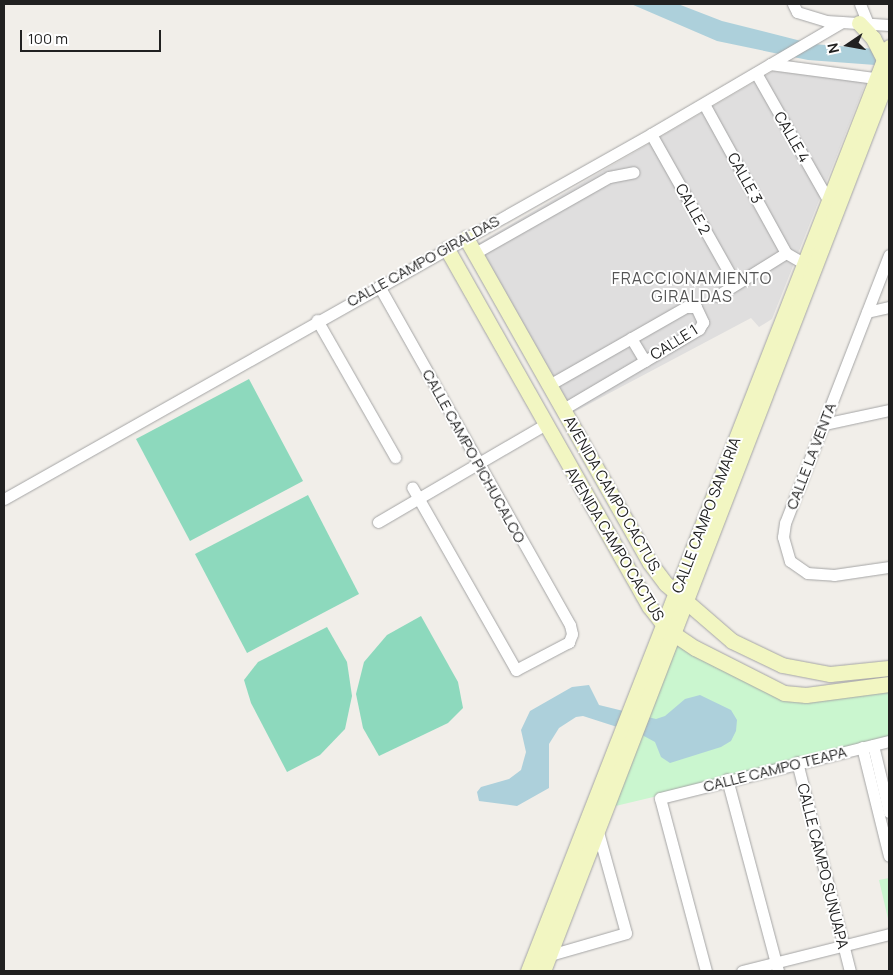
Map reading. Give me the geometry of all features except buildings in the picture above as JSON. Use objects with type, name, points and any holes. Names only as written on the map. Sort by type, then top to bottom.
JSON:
[{"type":"street","points":[[860,4],[863,24],[886,52]]},
{"type":"street","points":[[795,8],[842,22],[889,26]]},
{"type":"street","name":"CALLE CAMPO GIRALDAS","points":[[4,498],[317,320],[704,104],[842,22]]},
{"type":"street","name":"CALLE CAMPO SAMARIA","points":[[528,971],[668,630],[884,77],[886,52]]},
{"type":"street","points":[[770,64],[884,77]]},
{"type":"street","name":"CALLE 4","points":[[756,73],[828,200]]},
{"type":"street","name":"CALLE CAMPO SAMARIA","points":[[809,266],[828,200],[884,77]]},
{"type":"street","name":"CALLE 3","points":[[704,104],[786,253]]},
{"type":"street","name":"CALLE 2","points":[[651,134],[734,283]]},
{"type":"street","name":"CALLE CAMPO GIRALDAS","points":[[474,253],[609,177],[634,172]]},
{"type":"street","name":"AVENIDA CAMPO CACTUS.","points":[[466,238],[650,563],[681,597],[732,640],[782,665],[830,674],[889,668]]},
{"type":"street","name":"AVENIDA CAMPO CACTUS","points":[[447,249],[544,424],[649,606],[668,630],[749,676],[790,694],[889,684]]},
{"type":"street","points":[[718,296],[734,283],[786,253],[809,266]]},
{"type":"street","name":"CALLE LA VENTA","points":[[889,255],[784,526],[786,553],[795,566],[812,574],[834,574],[889,567]]},
{"type":"street","name":"CALLE CAMPO PICHUCALCO","points":[[379,286],[570,625],[572,634],[570,642],[516,670],[418,498]]},
{"type":"street","name":"CALLE 1","points":[[549,385],[686,307],[696,308],[702,326],[563,409]]},
{"type":"street","points":[[867,312],[889,307]]},
{"type":"street","points":[[317,320],[395,457]]},
{"type":"street","points":[[631,338],[645,361]]},
{"type":"street","points":[[824,424],[889,410]]},
{"type":"street","points":[[378,522],[544,424]]},
{"type":"street","points":[[412,487],[418,498]]},
{"type":"street","name":"CALLE CAMPO SAMARIA","points":[[544,971],[598,832],[668,630]]},
{"type":"street","name":"CALLE CAMPO TEAPA","points":[[706,971],[660,798],[797,762],[889,741]]},
{"type":"street","points":[[868,746],[889,812]]},
{"type":"street","points":[[868,746],[889,856]]},
{"type":"street","name":"CALLE CAMPO SUNUAPA","points":[[797,762],[850,971]]},
{"type":"street","points":[[728,780],[777,967]]},
{"type":"street","points":[[550,954],[626,933],[598,832]]},
{"type":"street","points":[[742,971],[777,967],[843,945],[889,934]]},
{"type":"shaded area","points":[[773,71],[866,82],[772,319],[759,327],[751,318],[572,413],[477,244]]},
{"type":"green space","points":[[249,379],[303,481],[190,541],[136,439]]},
{"type":"green space","points":[[308,495],[359,594],[247,653],[195,554]]},
{"type":"green space","points":[[421,616],[458,682],[463,708],[448,723],[379,756],[363,728],[356,694],[364,662],[387,635]]},
{"type":"green space","points":[[327,627],[347,662],[352,696],[345,729],[320,755],[287,772],[251,703],[244,680],[258,662]]},
{"type":"green space","points":[[674,635],[779,691],[889,685],[889,741],[607,808]]},
{"type":"green space","points":[[889,878],[889,923],[879,880]]},
{"type":"water","points":[[631,4],[678,4],[722,21],[813,44],[889,50],[889,66],[808,60],[717,41]]},
{"type":"water","points":[[589,685],[599,705],[656,719],[665,716],[685,699],[700,695],[731,710],[737,720],[736,731],[731,741],[721,747],[670,763],[661,757],[655,742],[642,735],[583,716],[576,717],[559,728],[549,744],[549,788],[517,806],[479,801],[477,792],[481,787],[509,779],[521,770],[526,752],[521,730],[530,711],[572,687]]},
{"type":"district","name":"FRACCIONAMIENTO GIRALDAS","points":[[692,287]]}]
